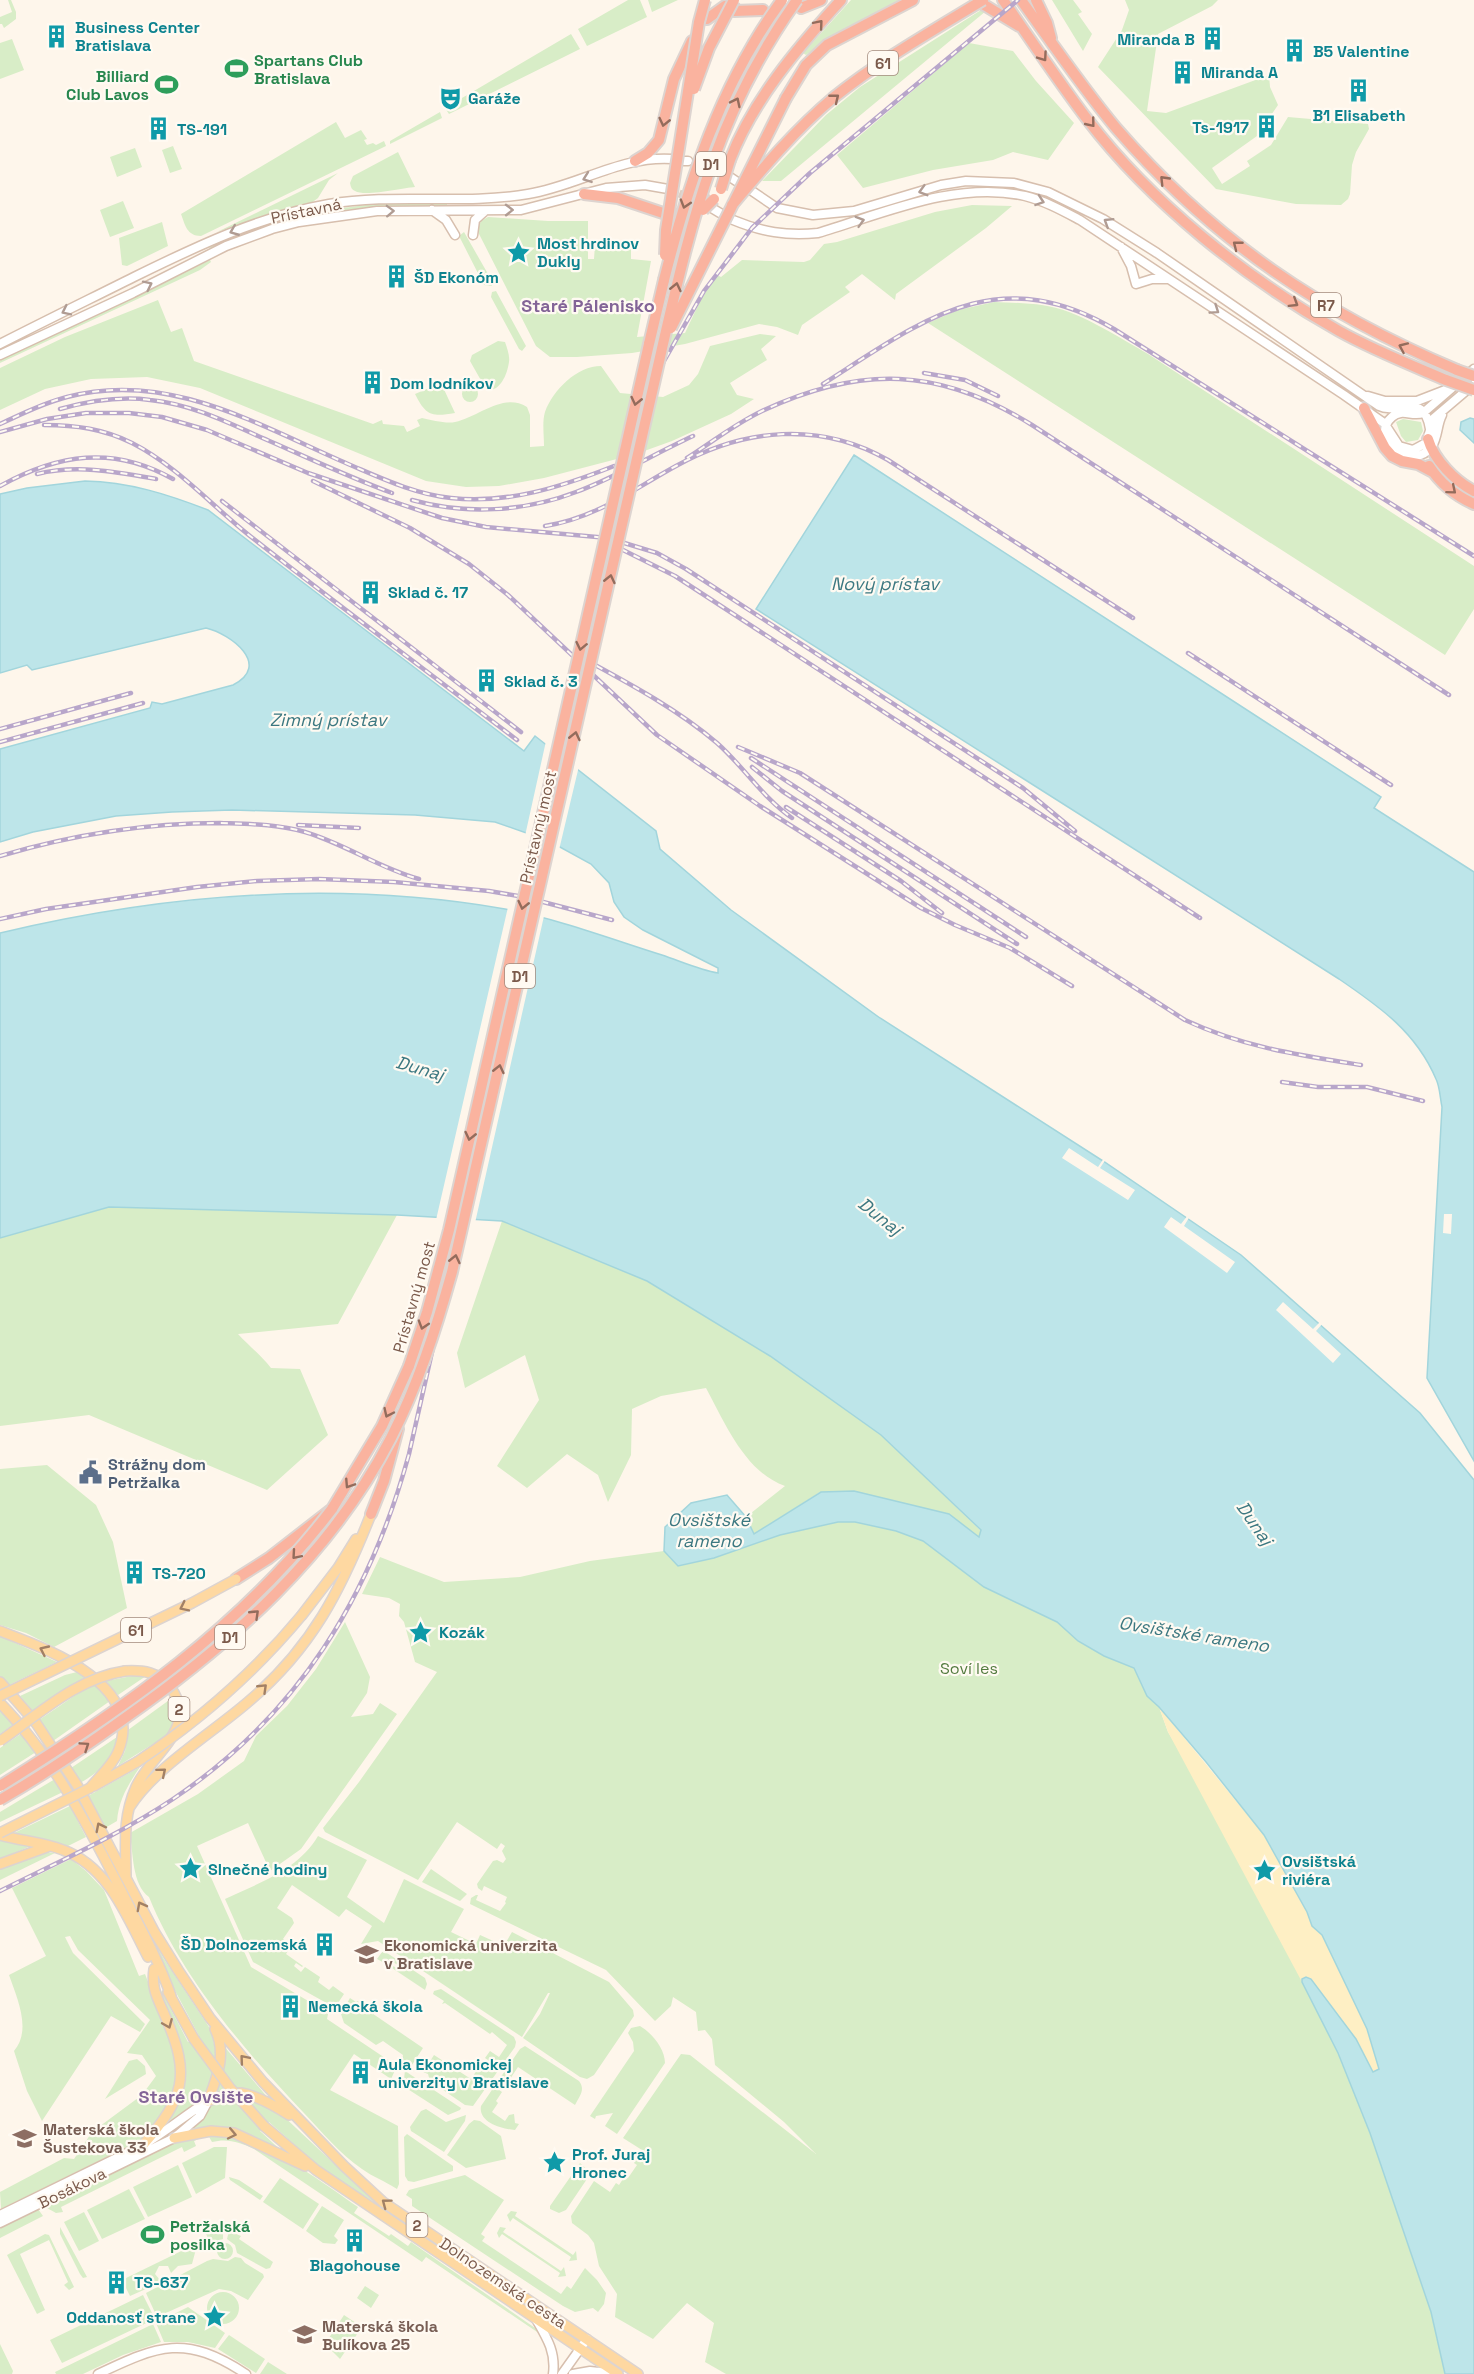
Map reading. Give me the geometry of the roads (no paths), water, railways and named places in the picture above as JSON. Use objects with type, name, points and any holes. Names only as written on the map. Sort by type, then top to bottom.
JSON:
[{"type":"highway","points":[[664,280],[666,230],[699,22],[705,0]]},
{"type":"highway","name":"D1","points":[[664,280],[687,197],[712,126],[744,61],[782,0]]},
{"type":"highway","points":[[799,4],[821,0]]},
{"type":"highway","points":[[708,204],[721,189],[741,133],[768,90],[841,0]]},
{"type":"highway","points":[[663,344],[786,98],[806,65],[827,45],[914,0]]},
{"type":"highway","points":[[976,0],[1024,29]]},
{"type":"highway","name":"61","points":[[732,205],[792,137],[833,98],[878,66],[983,0]]},
{"type":"highway","points":[[993,0],[1024,29]]},
{"type":"highway","name":"R7","points":[[1004,0],[1087,119],[1108,144],[1160,198],[1227,256],[1254,278],[1341,332],[1451,384],[1474,390]]},
{"type":"highway","name":"R7","points":[[1021,0],[1091,97],[1139,153],[1206,220],[1236,245],[1299,290],[1347,318],[1400,346],[1474,376]]},
{"type":"highway","points":[[1036,0],[1047,22],[1053,44]]},
{"type":"highway","name":"D1","points":[[663,344],[694,215],[720,139],[761,55],[799,4]]},
{"type":"highway","points":[[682,129],[709,48],[728,7]]},
{"type":"highway","points":[[707,19],[728,7],[763,10]]},
{"type":"highway","points":[[635,161],[648,153],[659,140],[674,79],[692,42]]},
{"type":"highway","points":[[584,194],[618,198],[663,213]]},
{"type":"highway","name":"Prístavný most","points":[[332,1509],[382,1426],[409,1366],[439,1271],[664,280]]},
{"type":"highway","name":"Prístavný most","points":[[402,1415],[422,1370],[440,1316],[464,1222],[663,344]]},
{"type":"highway","points":[[1364,408],[1385,448],[1392,456],[1401,461],[1418,464],[1433,472]]},
{"type":"highway","points":[[1430,439],[1449,472],[1462,484],[1474,490]]},
{"type":"highway","points":[[1414,456],[1424,460],[1456,494],[1474,504]]},
{"type":"highway","points":[[371,1514],[384,1481],[402,1415]]},
{"type":"highway","name":"D1","points":[[0,1800],[137,1710],[218,1648],[257,1613],[305,1564],[342,1517],[376,1464],[402,1415]]},
{"type":"highway","points":[[236,1579],[268,1558],[332,1509]]},
{"type":"highway","name":"D1","points":[[0,1786],[91,1727],[210,1639],[270,1584],[332,1509]]},
{"type":"main road","name":"Prístavná","points":[[0,344],[187,251],[252,224],[282,215],[358,200],[495,198],[527,195],[557,188],[635,161],[673,159]]},
{"type":"main road","points":[[752,192],[786,211],[813,216],[833,215],[966,181],[998,181],[1031,186],[1069,201],[1112,225],[1383,408],[1408,405],[1419,409],[1423,413],[1430,439]]},
{"type":"main road","name":"Prístavná","points":[[0,355],[133,293],[226,246],[272,229],[339,215],[378,211],[521,210],[606,188],[628,185],[657,186],[668,189]]},
{"type":"main road","points":[[733,220],[770,233],[787,235],[818,233],[943,196],[972,192],[1026,196],[1053,206],[1080,220],[1364,408],[1387,425],[1396,443],[1403,448],[1416,449],[1430,439],[1434,418],[1474,384]]},
{"type":"main road","points":[[708,204],[720,213]]},
{"type":"main road","points":[[432,210],[446,220],[455,235]]},
{"type":"main road","points":[[473,235],[475,220],[488,210]]},
{"type":"main road","points":[[1121,247],[1131,266],[1136,284],[1158,278],[1169,279]]},
{"type":"main road","points":[[1365,396],[1385,401],[1417,401],[1451,384],[1474,369]]},
{"type":"main road","points":[[1443,412],[1423,453],[1414,456],[1403,455],[1394,450],[1386,436],[1387,425],[1392,417],[1402,413],[1416,415],[1423,413],[1451,384]]},
{"type":"main road","points":[[129,1808],[148,1784],[266,1686],[311,1635],[346,1576],[371,1514]]},
{"type":"main road","points":[[0,1834],[137,1762],[226,1695],[280,1642],[338,1568],[371,1514]]},
{"type":"main road","name":"61","points":[[0,1696],[192,1603],[236,1579]]},
{"type":"main road","points":[[0,1632],[67,1661],[103,1684],[119,1709],[122,1732],[117,1754],[90,1788]]},
{"type":"main road","name":"2","points":[[0,1741],[86,1682],[107,1674],[125,1671],[146,1672],[164,1680],[175,1694],[179,1714],[177,1729],[140,1780],[126,1816],[124,1833],[126,1880]]},
{"type":"main road","name":"Dolnozemská cesta","points":[[0,1682],[30,1715],[59,1757],[92,1813],[167,1953],[210,2018],[297,2119],[384,2202],[638,2374]]},
{"type":"main road","points":[[0,1703],[31,1739],[66,1789],[145,1938],[171,1996]]},
{"type":"main road","points":[[0,1834],[50,1846]]},
{"type":"main road","points":[[0,1864],[50,1846]]},
{"type":"main road","name":"2","points":[[50,1846],[69,1852],[103,1878],[117,1899],[154,1969]]},
{"type":"main road","points":[[143,2145],[166,2118],[178,2095],[180,2078],[178,2047],[152,1984],[154,1969]]},
{"type":"main road","name":"Dolnozemská cesta","points":[[154,1969],[194,2039],[230,2088],[264,2126],[316,2170],[617,2374]]},
{"type":"main road","points":[[208,2101],[220,2071],[221,2049],[218,2035],[210,2018]]},
{"type":"main road","points":[[208,2101],[228,2094],[241,2093],[270,2104],[297,2119]]},
{"type":"main road","name":"Bosákova","points":[[0,2215],[143,2145],[163,2134],[186,2114],[208,2101]]},
{"type":"main road","name":"Bosákova","points":[[0,2223],[174,2138],[200,2116],[208,2101]]},
{"type":"main road","points":[[174,2138],[211,2131],[234,2133],[316,2170]]},
{"type":"main road","points":[[535,2319],[551,2346],[553,2374]]},
{"type":"main road","points":[[562,2374],[587,2339]]},
{"type":"main road","points":[[98,2374],[157,2349],[180,2348],[210,2353],[246,2374]]},
{"type":"main road","points":[[573,2374],[590,2371],[617,2374]]},
{"type":"water","points":[[1470,418],[1474,419],[1474,443],[1460,430],[1461,422]]},
{"type":"water","name":"Nový prístav","points":[[854,455],[1381,797],[1374,808],[1474,872],[1474,1461],[1427,1378],[1442,1107],[1437,1082],[1428,1062],[1418,1047],[1395,1022],[1339,979],[756,609]]},
{"type":"water","points":[[85,481],[148,490],[208,510],[524,751],[535,736],[656,831],[660,849],[731,910],[880,1018],[1103,1161],[1241,1255],[1420,1413],[1474,1480],[1474,2374],[1445,2374],[1431,2312],[1370,2133],[1338,2053],[1302,1982],[1302,1979],[1306,1977],[1311,1979],[1356,2039],[1373,2072],[1379,2069],[1367,2029],[1322,1935],[1312,1926],[1307,1912],[1264,1835],[1206,1762],[1147,1696],[1134,1668],[1104,1656],[1078,1641],[1057,1622],[984,1587],[923,1541],[896,1531],[855,1522],[838,1522],[780,1535],[714,1558],[678,1566],[664,1551],[665,1527],[691,1503],[727,1495],[746,1517],[754,1534],[821,1492],[854,1491],[949,1514],[979,1537],[981,1530],[881,1435],[770,1356],[647,1281],[502,1221],[397,1215],[109,1207],[0,1238],[0,933],[125,909],[188,901],[251,896],[379,895],[442,900],[525,913],[718,973],[718,968],[643,930],[624,917],[614,902],[609,883],[591,864],[549,841],[495,822],[415,815],[232,810],[172,812],[116,816],[33,832],[0,842],[0,749],[150,708],[152,702],[162,704],[233,685],[244,677],[249,668],[244,651],[236,643],[206,628],[32,670],[27,665],[0,673],[0,494],[27,488]]},
{"type":"tunnel","points":[[668,189],[703,203]]},
{"type":"railway","points":[[0,1891],[131,1824],[173,1799],[217,1766],[257,1730],[292,1691],[323,1649],[350,1604],[393,1506],[409,1454],[637,443],[654,382],[704,291],[752,228],[810,173],[1018,0]]},
{"type":"railway","points":[[823,384],[894,339],[927,321],[961,307],[996,299],[1033,300],[1072,309],[1114,329],[1474,556]]},
{"type":"railway","points":[[924,373],[965,380],[998,396]]},
{"type":"railway","points":[[687,458],[733,427],[762,411],[798,396],[833,386],[866,380],[899,379],[932,383],[964,392],[998,406],[1032,425],[1449,695]]},
{"type":"railway","points":[[0,424],[58,399],[104,391],[141,391],[177,396],[246,419],[398,485],[451,498],[514,496],[554,487],[614,466]]},
{"type":"railway","points":[[60,409],[116,399],[150,400],[178,405],[219,419],[392,493]]},
{"type":"railway","points":[[0,432],[47,419],[86,413],[129,413],[162,417],[207,430],[308,473],[442,518],[486,527],[608,538],[657,553],[686,569],[1023,788],[1075,831]]},
{"type":"railway","points":[[44,425],[100,431],[121,438],[148,452],[179,474],[250,536],[517,740]]},
{"type":"railway","points":[[545,526],[581,517],[597,510],[676,466],[702,453],[728,444],[755,437],[782,434],[836,439],[888,460],[1133,618]]},
{"type":"railway","points":[[412,500],[432,505],[473,509],[536,504],[591,486],[693,436]]},
{"type":"railway","points":[[0,486],[43,467],[86,458],[129,461],[151,468],[173,479]]},
{"type":"railway","points":[[37,474],[82,469],[156,479]]},
{"type":"railway","points":[[313,481],[410,528],[469,564],[508,595],[657,735],[760,806],[921,908],[1010,948],[1072,986]]},
{"type":"railway","points":[[222,501],[521,732]]},
{"type":"railway","points":[[621,549],[675,576],[1200,918]]},
{"type":"railway","points":[[1188,653],[1391,785]]},
{"type":"railway","points":[[584,659],[653,698],[702,731],[727,752],[772,801],[792,818]]},
{"type":"railway","points":[[0,729],[131,693]]},
{"type":"railway","points":[[0,742],[143,703]]},
{"type":"railway","points":[[738,747],[800,773],[1185,1020],[1250,1043],[1361,1065]]},
{"type":"railway","points":[[751,758],[1026,937]]},
{"type":"railway","points":[[752,767],[782,791],[1017,944]]},
{"type":"railway","points":[[786,807],[901,881],[942,913]]},
{"type":"railway","points":[[0,856],[81,836],[137,828],[220,823],[252,824],[284,827],[305,832],[390,869],[419,879]]},
{"type":"railway","points":[[298,825],[359,828]]},
{"type":"railway","points":[[0,919],[46,909],[197,887],[257,881],[319,879],[394,882],[489,891],[524,897],[612,920]]},
{"type":"railway","points":[[1282,1082],[1318,1087],[1367,1087],[1423,1101]]},
{"type":"place","name":"Business Center Bratislava","points":[[57,36]]},
{"type":"place","name":"Miranda B","points":[[1213,39]]},
{"type":"place","name":"B5 Valentine","points":[[1295,51]]},
{"type":"place","name":"Spartans Club Bratislava","points":[[236,69]]},
{"type":"place","name":"Miranda A","points":[[1183,72]]},
{"type":"place","name":"Billiard Club Lavos","points":[[167,85]]},
{"type":"place","name":"B1 Elisabeth","points":[[1359,90]]},
{"type":"place","name":"Garáže","points":[[450,98]]},
{"type":"place","name":"Ts-1917","points":[[1267,127]]},
{"type":"place","name":"TS-191","points":[[159,129]]},
{"type":"place","name":"Most hrdinov Dukly","points":[[519,252]]},
{"type":"place","name":"ŠD Ekonóm","points":[[396,277]]},
{"type":"place","name":"Dom lodníkov","points":[[372,383]]},
{"type":"place","name":"Sklad č. 17","points":[[370,592]]},
{"type":"place","name":"Sklad č. 3","points":[[486,681]]},
{"type":"place","name":"Strážny dom Petržalka","points":[[90,1473]]},
{"type":"place","name":"TS-720","points":[[134,1573]]},
{"type":"place","name":"Kozák","points":[[421,1632]]},
{"type":"place","name":"Slnečné hodiny","points":[[190,1869]]},
{"type":"place","name":"Ovsištská riviéra","points":[[1264,1870]]},
{"type":"place","name":"ŠD Dolnozemská","points":[[325,1944]]},
{"type":"place","name":"Ekonomická univerzita v Bratislave","points":[[366,1954]]},
{"type":"place","name":"Nemecká škola","points":[[290,2006]]},
{"type":"place","name":"Aula Ekonomickej univerzity v Bratislave","points":[[360,2073]]},
{"type":"place","name":"Materská škola Šustekova 33","points":[[25,2138]]},
{"type":"place","name":"Prof. Juraj Hronec","points":[[554,2163]]},
{"type":"place","name":"Petržalská posilka","points":[[152,2235]]},
{"type":"place","name":"Blagohouse","points":[[355,2240]]},
{"type":"place","name":"TS-637","points":[[116,2282]]},
{"type":"place","name":"Oddanosť strane","points":[[214,2317]]},
{"type":"place","name":"Materská škola Bulíkova 25","points":[[304,2335]]},
{"type":"district","name":"Staré Pálenisko","points":[[588,305]]},
{"type":"district","name":"Staré Ovsište","points":[[196,2096]]},
{"type":"water label","name":"Zimný prístav","points":[[328,719]]},
{"type":"water label","name":"Dunaj","points":[[420,1068]]},
{"type":"water label","name":"Dunaj","points":[[880,1216]]},
{"type":"water label","name":"Dunaj","points":[[1255,1523]]},
{"type":"water label","name":"Ovsištské rameno","points":[[709,1529]]},
{"type":"water label","name":"Ovsištské rameno","points":[[1194,1634]]},
{"type":"park label","name":"Soví les","points":[[969,1668]]}]
